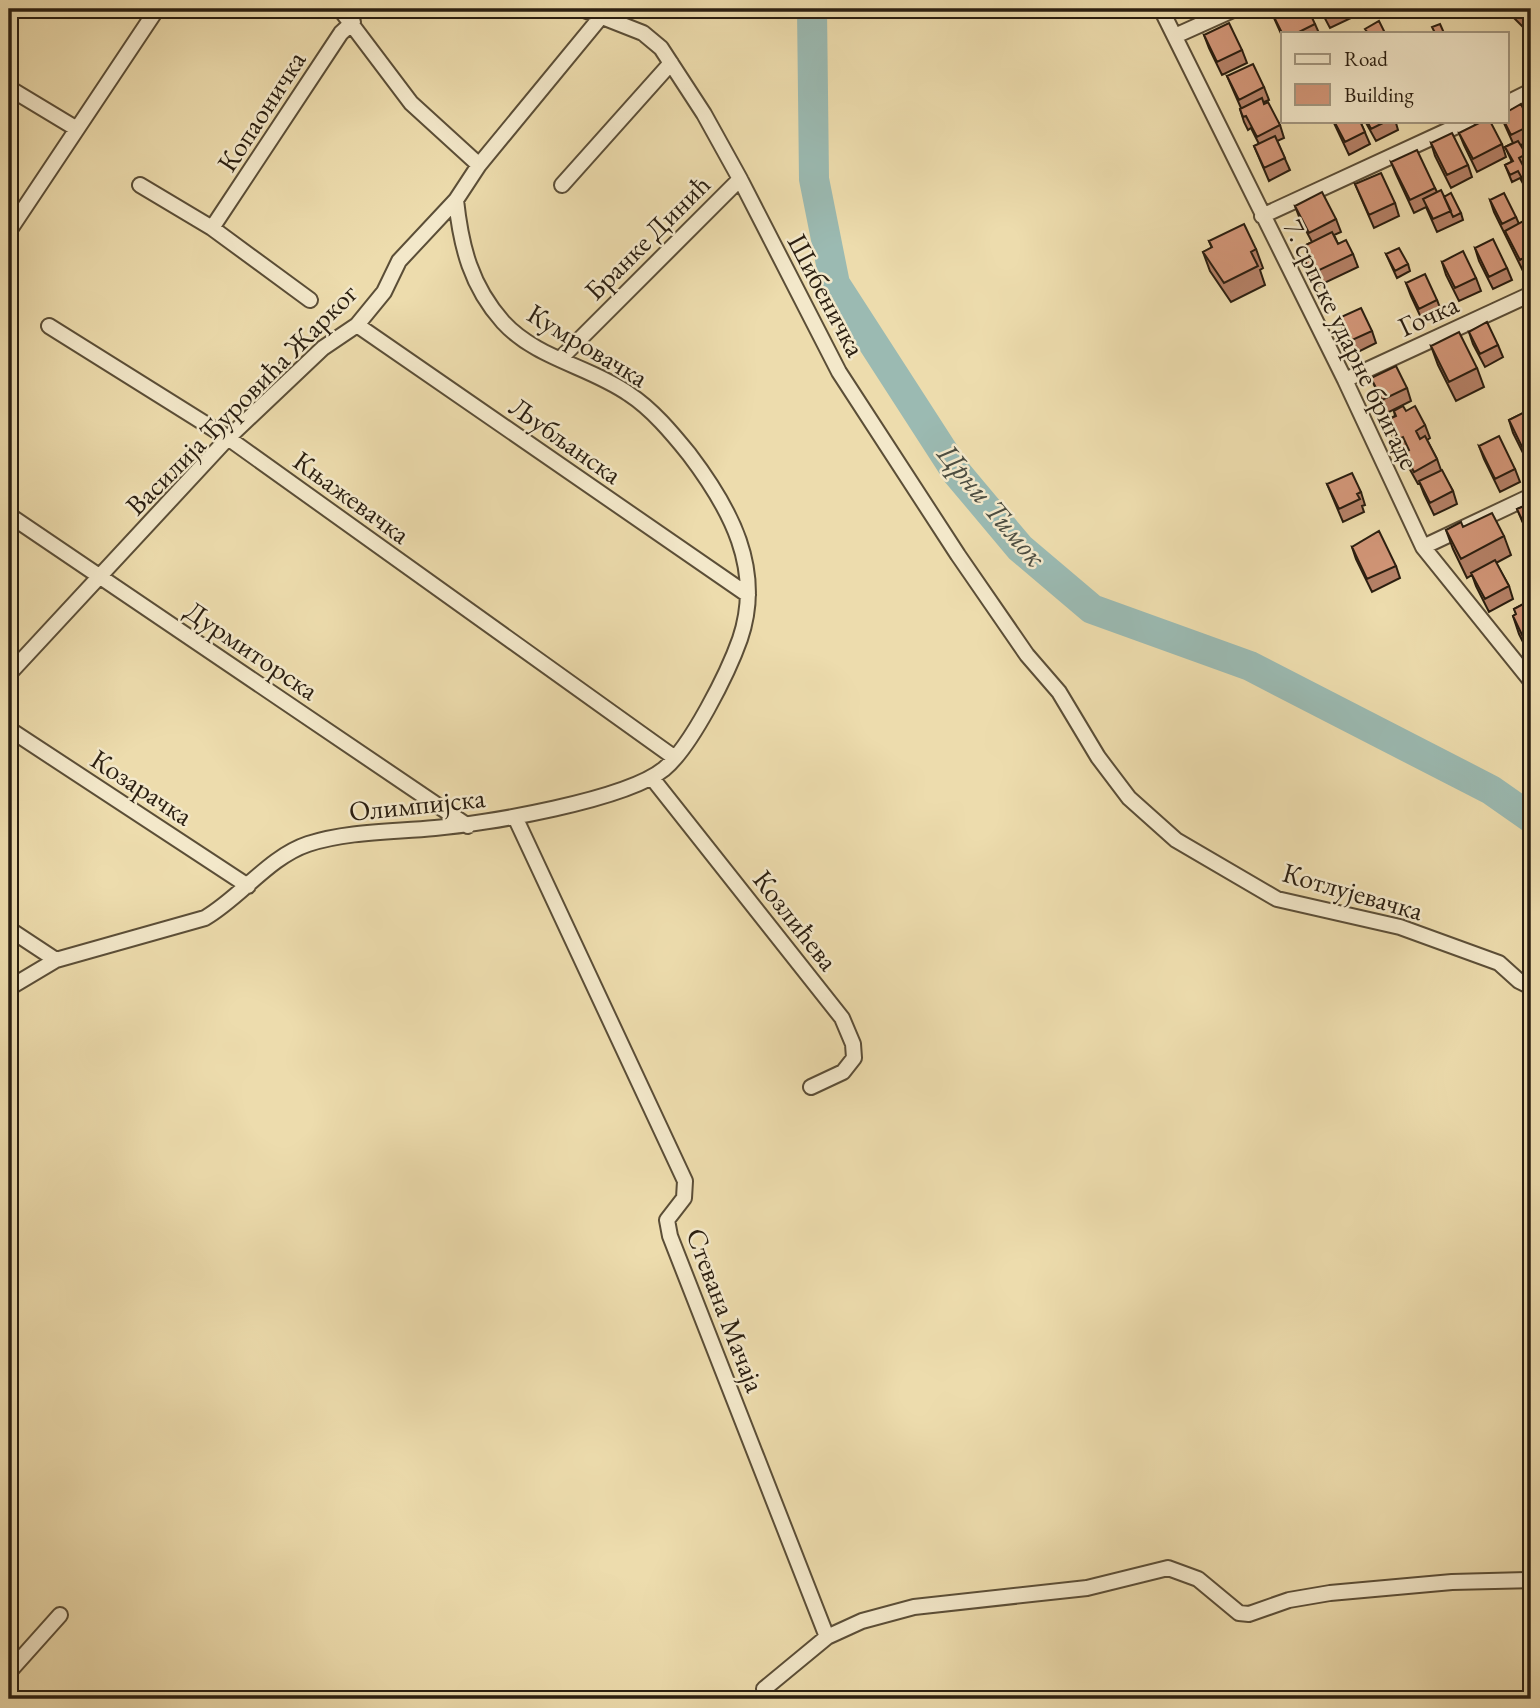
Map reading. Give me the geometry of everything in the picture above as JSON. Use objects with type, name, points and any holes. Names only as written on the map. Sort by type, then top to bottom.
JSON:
[{"type":"street","points":[[9,231],[157,9]]},
{"type":"street","points":[[340,9],[411,103],[479,165]]},
{"type":"street","name":"Шибеничка","points":[[582,9],[643,33],[661,48],[740,179],[839,372],[1012,634]]},
{"type":"street","name":"7. српске ударне бригаде","points":[[1161,9],[1345,380],[1423,547],[1531,681]]},
{"type":"street","points":[[1175,36],[1235,9]]},
{"type":"street","name":"Василија Ђуровића Жарког","points":[[9,674],[228,438],[323,348],[357,326],[384,292],[399,261],[456,200],[479,165],[600,18]]},
{"type":"street","name":"Копаоничка","points":[[212,228],[341,33],[352,22]]},
{"type":"street","points":[[562,185],[671,63]]},
{"type":"street","points":[[9,88],[78,129]]},
{"type":"street","points":[[1508,103],[1531,92]]},
{"type":"street","points":[[1262,216],[1466,122]]},
{"type":"street","name":"Бранке Динић","points":[[560,359],[740,179]]},
{"type":"street","points":[[140,185],[212,228],[310,300]]},
{"type":"street","name":"Кумровачка","points":[[456,200],[460,241],[468,267],[484,300],[520,338],[534,348],[631,394],[677,439],[715,488],[734,523],[744,557],[748,596]]},
{"type":"street","name":"Гочка","points":[[1345,380],[1531,294]]},
{"type":"street","name":"Књажевачка","points":[[49,326],[228,438],[675,758]]},
{"type":"street","name":"Љубљанска","points":[[357,326],[748,596]]},
{"type":"street","points":[[1423,547],[1531,496]]},
{"type":"street","name":"Дурмиторска","points":[[9,515],[468,826]]},
{"type":"street","name":"Олимпијска","points":[[9,988],[56,960],[205,918],[222,908],[284,856],[319,841],[468,826],[515,817],[652,778],[675,758],[724,677],[740,638],[748,596]]},
{"type":"street","name":"Котлујевачка","points":[[1012,634],[1059,692],[1098,757],[1129,798],[1176,840],[1278,899],[1400,927],[1499,963],[1519,981],[1531,987]]},
{"type":"street","name":"Козарачка","points":[[9,729],[248,886]]},
{"type":"street","name":"Козлићева","points":[[652,778],[842,1018],[853,1044],[854,1058],[843,1072],[811,1087]]},
{"type":"street","name":"Стевана Мачаја","points":[[515,817],[685,1181],[684,1198],[667,1220],[670,1236],[827,1637]]},
{"type":"street","points":[[9,929],[56,960]]},
{"type":"street","points":[[764,1689],[827,1637],[862,1621],[914,1606],[1087,1588],[1168,1568],[1198,1579],[1239,1613],[1249,1614],[1289,1601],[1330,1593],[1452,1582],[1531,1580]]},
{"type":"street","points":[[9,1672],[60,1615]]},
{"type":"building","points":[[1270,9],[1308,9],[1315,24],[1299,32],[1282,32]]},
{"type":"building","points":[[1322,9],[1340,9],[1325,16]]},
{"type":"building","points":[[1513,9],[1531,9],[1531,26]]},
{"type":"building","points":[[1379,21],[1384,32],[1367,32],[1365,29]]},
{"type":"building","points":[[1229,23],[1242,50],[1217,62],[1204,35]]},
{"type":"building","points":[[1440,24],[1444,32],[1434,32],[1432,27]]},
{"type":"building","points":[[1253,64],[1264,87],[1239,100],[1227,76]]},
{"type":"building","points":[[1262,98],[1264,104],[1268,102],[1280,125],[1257,137],[1240,109]]},
{"type":"building","points":[[1521,104],[1531,125],[1511,135],[1504,122],[1508,122],[1508,111]]},
{"type":"building","points":[[1335,122],[1360,122],[1365,132],[1345,142]]},
{"type":"building","points":[[1368,122],[1385,122],[1371,129]]},
{"type":"building","points":[[1481,122],[1491,122],[1502,144],[1473,159],[1459,133]]},
{"type":"building","points":[[1452,133],[1468,165],[1447,175],[1431,143]]},
{"type":"building","points":[[1275,136],[1285,158],[1264,168],[1254,146]]},
{"type":"building","points":[[1518,141],[1526,154],[1519,158],[1530,179],[1524,182],[1518,171],[1510,175],[1505,165],[1513,161],[1505,147]]},
{"type":"building","points":[[1417,150],[1435,188],[1410,200],[1391,162]]},
{"type":"building","points":[[1381,173],[1395,203],[1369,215],[1355,184]]},
{"type":"building","points":[[1441,190],[1451,211],[1433,219],[1423,199]]},
{"type":"building","points":[[1322,192],[1336,219],[1309,233],[1295,206]]},
{"type":"building","points":[[1451,193],[1461,213],[1453,217],[1444,197]]},
{"type":"building","points":[[1504,193],[1516,217],[1502,224],[1490,200]]},
{"type":"building","points":[[1527,219],[1531,227],[1531,254],[1520,260],[1505,231]]},
{"type":"building","points":[[1244,224],[1256,249],[1251,252],[1258,266],[1224,283],[1203,252],[1212,247],[1209,241]]},
{"type":"building","points":[[1332,232],[1338,244],[1346,240],[1353,254],[1311,274],[1305,260],[1311,257],[1306,245]]},
{"type":"building","points":[[1493,239],[1507,268],[1489,277],[1475,248]]},
{"type":"building","points":[[1399,248],[1408,264],[1395,271],[1386,254]]},
{"type":"building","points":[[1463,251],[1476,278],[1455,288],[1442,262]]},
{"type":"building","points":[[1425,274],[1437,300],[1419,309],[1406,283]]},
{"type":"building","points":[[1361,308],[1372,331],[1350,341],[1339,318]]},
{"type":"building","points":[[1487,322],[1498,345],[1480,354],[1469,332]]},
{"type":"building","points":[[1459,332],[1477,368],[1449,382],[1431,346]]},
{"type":"building","points":[[1396,366],[1407,388],[1382,400],[1371,378]]},
{"type":"building","points":[[1403,406],[1406,411],[1415,406],[1425,425],[1416,431],[1420,439],[1425,436],[1437,459],[1414,472],[1404,453],[1409,450],[1403,437],[1397,440],[1387,420],[1396,416],[1394,411]]},
{"type":"building","points":[[1531,409],[1531,455],[1527,457],[1509,420]]},
{"type":"building","points":[[1499,436],[1515,469],[1495,479],[1479,446]]},
{"type":"building","points":[[1442,470],[1453,491],[1430,503],[1419,481]]},
{"type":"building","points":[[1352,473],[1361,492],[1357,494],[1360,499],[1339,509],[1327,484]]},
{"type":"building","points":[[1531,503],[1531,539],[1517,509]]},
{"type":"building","points":[[1492,513],[1504,536],[1461,559],[1446,530],[1461,522],[1463,527]]},
{"type":"building","points":[[1379,531],[1396,566],[1367,579],[1352,547]]},
{"type":"building","points":[[1495,560],[1509,586],[1485,599],[1471,573]]},
{"type":"building","points":[[1531,600],[1531,642],[1527,635],[1523,637],[1513,616],[1516,614],[1514,609]]},
{"type":"waterway","name":"Црни Тимок","points":[[812,9],[814,179],[835,284],[957,473],[1020,548],[1092,609],[1250,666],[1491,790],[1531,818]]}]
